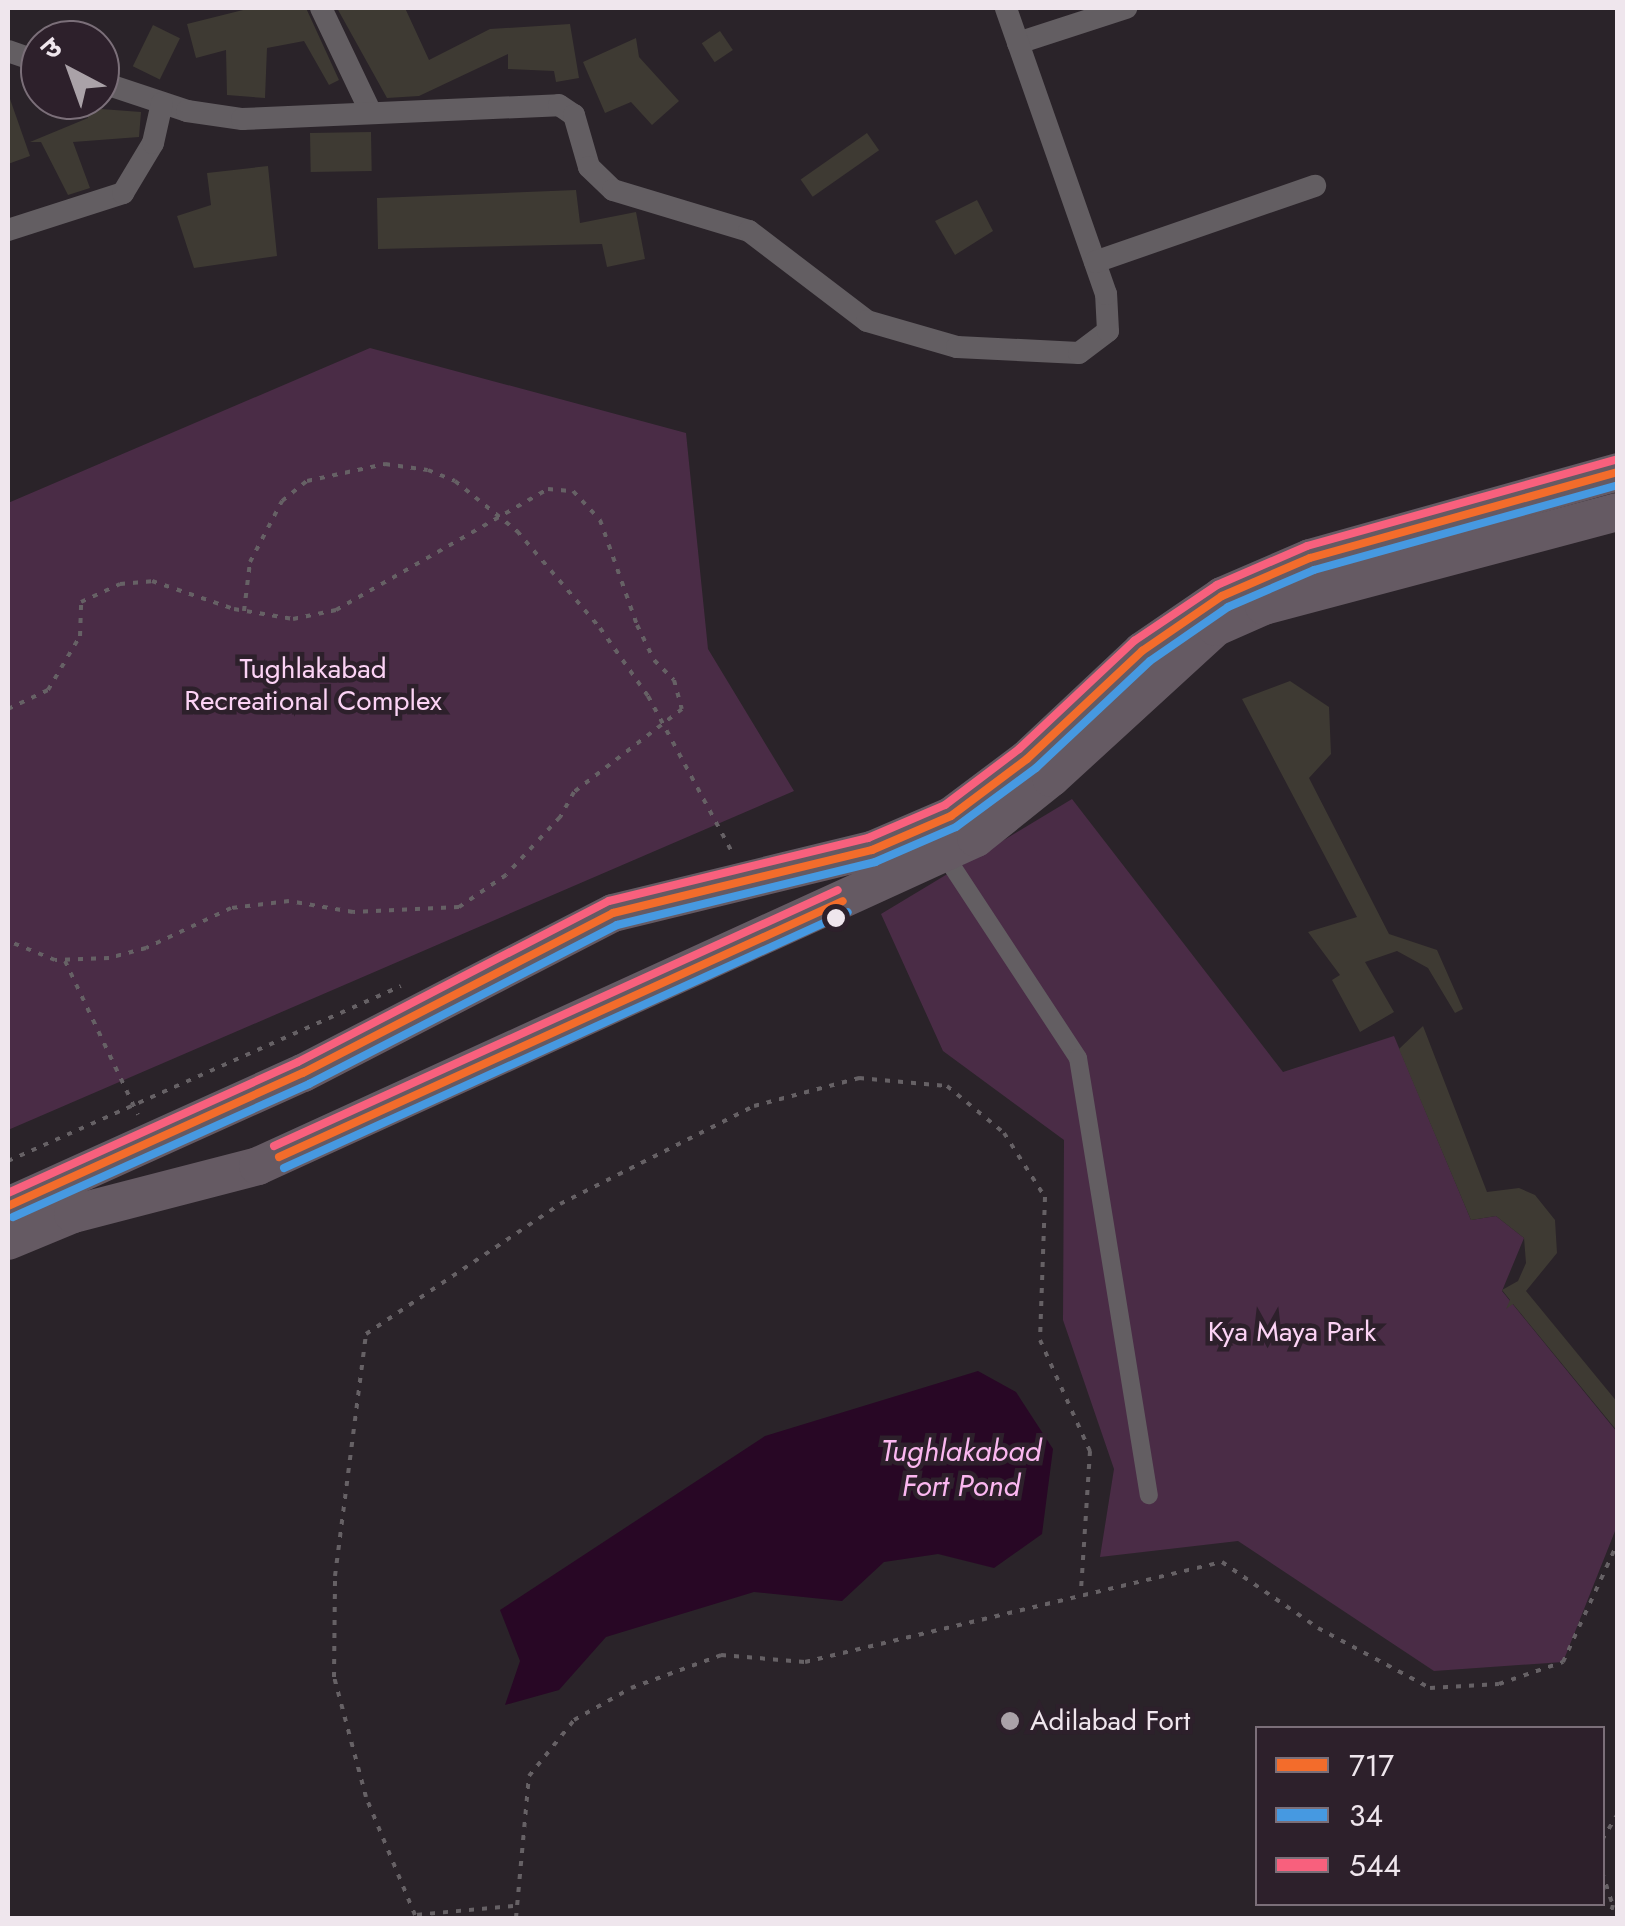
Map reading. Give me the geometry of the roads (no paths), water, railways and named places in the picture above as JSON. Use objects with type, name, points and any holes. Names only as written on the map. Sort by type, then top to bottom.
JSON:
[{"type":"main road","points":[[8,1206],[304,1073],[612,913],[740,866],[872,850],[951,816],[1027,759],[1142,652],[1222,596],[1310,558],[1618,472]]},
{"type":"main road","points":[[8,1242],[73,1214],[258,1166],[976,838],[1051,778],[1216,626],[1264,606],[1618,512]]},
{"type":"street","points":[[321,8],[371,113]]},
{"type":"street","points":[[120,88],[242,119],[531,104],[568,108],[589,167],[613,190],[749,231],[867,322],[931,342],[1060,356],[1096,344],[1110,315],[1006,8]]},
{"type":"street","points":[[1018,43],[1126,8]]},
{"type":"street","points":[[8,230],[123,193],[154,143],[162,102]]},
{"type":"street","points":[[1095,262],[1315,186]]},
{"type":"street","points":[[944,854],[1078,1058],[1149,1495]]},
{"type":"water","name":"Tughlakabad Fort Pond","points":[[978,1371],[1016,1392],[1053,1449],[1042,1534],[994,1568],[938,1554],[884,1562],[842,1601],[754,1592],[606,1637],[559,1690],[505,1705],[520,1661],[500,1610],[765,1436]]},
{"type":"place","name":"Adilabad Fort","points":[[1010,1721]]},
{"type":"park label","name":"Tughlakabad Recreational Complex","points":[[313,685]]},
{"type":"park label","name":"Kya Maya Park","points":[[1292,1332]]}]
